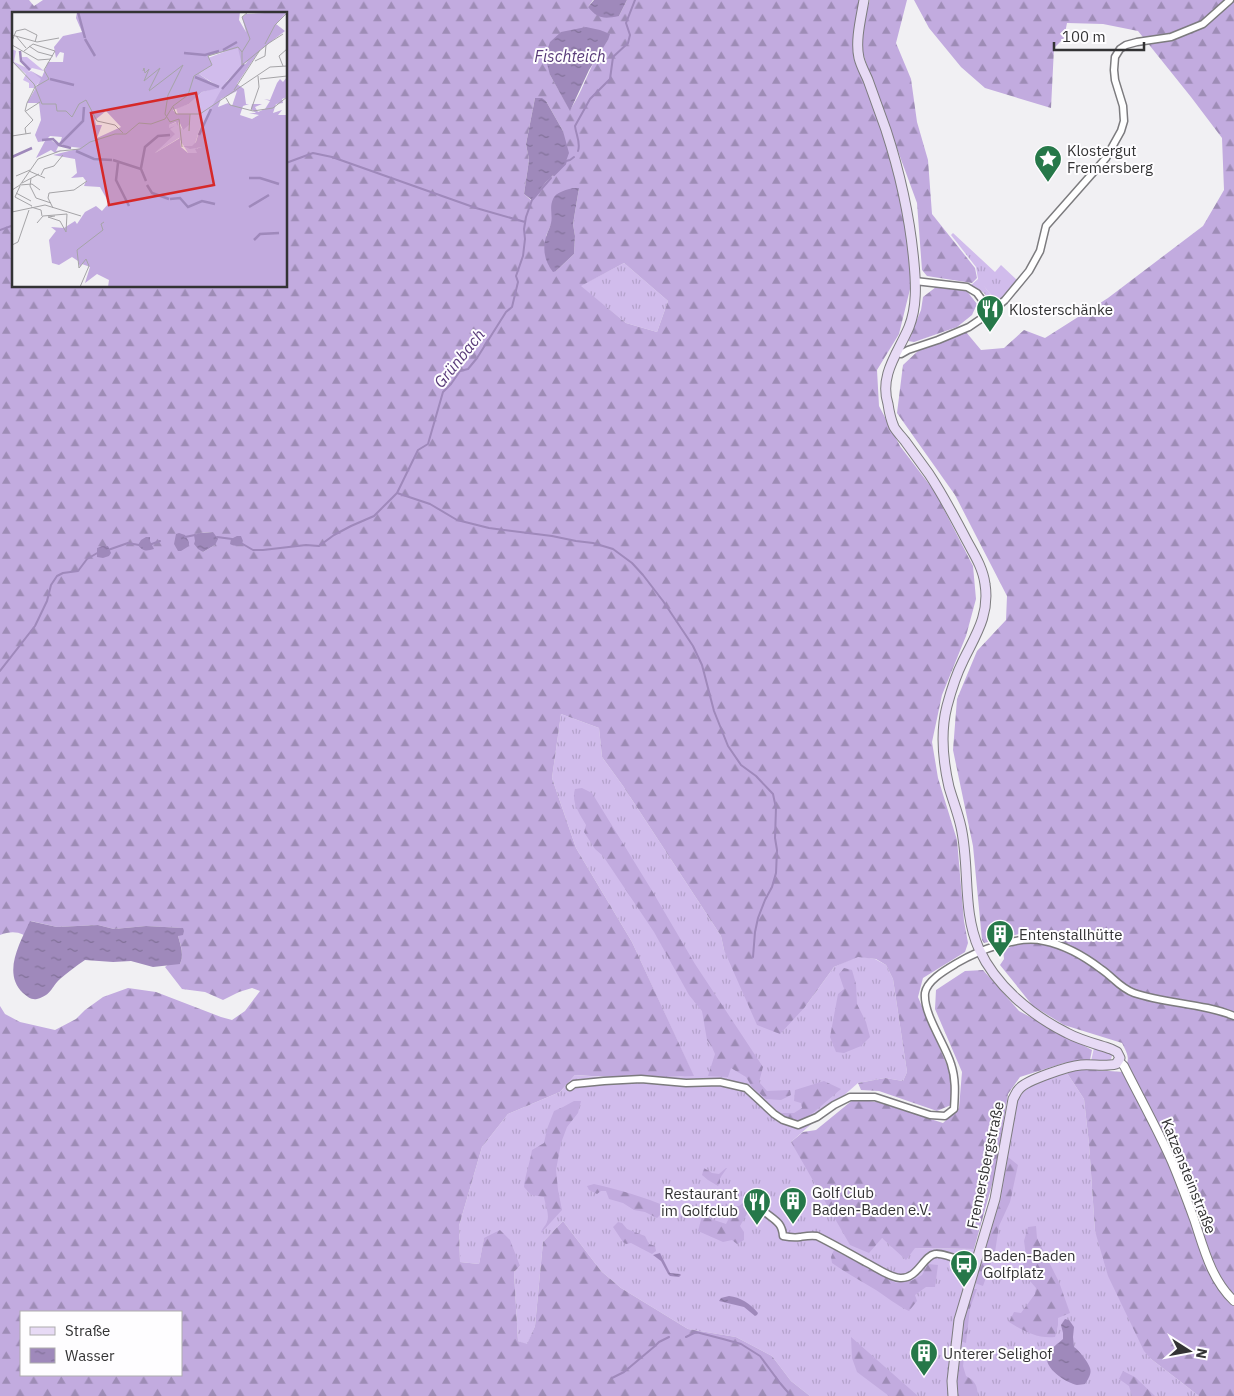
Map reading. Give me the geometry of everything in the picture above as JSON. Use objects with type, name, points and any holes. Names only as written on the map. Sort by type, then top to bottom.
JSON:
[{"type":"main road","points":[[864,0],[859,28],[859,56],[886,131],[901,182],[908,218],[915,281],[911,321],[888,370],[885,392],[895,428],[930,475],[949,507],[979,564],[985,581],[985,606],[981,624],[955,679],[946,708],[942,749],[949,787],[961,827],[967,866],[972,929],[981,952],[995,975],[1011,993],[1040,1018],[1069,1034],[1117,1052],[1119,1061]]},
{"type":"main road","name":"Fremersbergstraße","points":[[953,1396],[952,1380],[959,1320],[995,1199],[1013,1099],[1017,1090],[1029,1082],[1073,1066],[1111,1066],[1119,1061]]},
{"type":"street","points":[[896,352],[901,354],[969,327],[1005,300],[1029,271],[1040,251],[1046,226],[1106,158],[1121,131],[1124,122],[1124,106],[1115,80],[1114,70],[1115,57],[1120,49],[1137,42],[1171,37],[1203,24],[1230,0]]},
{"type":"street","points":[[915,281],[967,287],[977,293],[991,312]]},
{"type":"street","points":[[570,1087],[574,1084],[641,1079],[720,1082],[746,1088],[774,1114],[783,1120],[798,1125],[817,1117],[850,1097],[874,1097],[930,1115],[945,1116],[954,1109],[956,1088],[952,1064],[926,1008],[925,992],[936,976],[967,957],[992,947],[1031,940],[1043,940],[1071,950],[1102,970],[1124,989],[1234,1016]]},
{"type":"street","name":"Katzensteinstraße","points":[[1119,1061],[1124,1066],[1172,1162],[1210,1267],[1217,1280],[1234,1301]]},
{"type":"street","points":[[766,1213],[782,1228],[782,1236],[817,1236],[886,1273],[900,1278],[915,1273],[935,1254],[976,1265]]},
{"type":"green space","points":[[0,0],[29,0],[34,6],[43,0],[593,0],[588,7],[619,16],[627,0],[859,0],[854,55],[883,133],[897,182],[910,253],[911,285],[899,334],[877,370],[879,406],[900,446],[935,492],[973,566],[976,599],[966,636],[942,695],[932,742],[938,778],[957,840],[964,921],[968,943],[965,952],[923,978],[918,997],[949,1070],[953,1091],[951,1105],[937,1111],[879,1091],[861,1090],[858,1083],[885,1078],[903,1081],[907,1072],[893,979],[886,965],[876,959],[858,957],[834,967],[805,1007],[780,1034],[757,1025],[724,950],[721,936],[602,757],[599,728],[561,714],[552,778],[576,848],[632,942],[694,1076],[604,1077],[575,1075],[560,1092],[508,1114],[482,1147],[459,1226],[460,1262],[479,1264],[484,1238],[500,1230],[510,1240],[520,1266],[514,1272],[518,1341],[527,1344],[535,1326],[543,1242],[563,1221],[601,1271],[621,1288],[688,1329],[736,1337],[772,1356],[791,1381],[810,1396],[0,1396],[0,1006],[5,1014],[20,1022],[55,1030],[76,1019],[103,997],[128,988],[156,992],[232,1020],[245,1011],[260,991],[252,988],[223,1000],[205,992],[182,989],[165,967],[169,964],[180,964],[182,953],[178,936],[182,928],[146,926],[114,929],[98,925],[57,927],[31,921],[24,935],[12,932],[0,935]],"holes":[[[608,40],[597,57],[570,110],[550,75]],[[535,98],[546,101],[563,131],[565,164],[531,200],[524,194],[529,160],[526,144]],[[579,188],[573,224],[575,236],[574,254],[556,271],[546,236],[552,222]],[[624,263],[668,301],[657,332],[626,323],[581,286]],[[213,532],[215,545],[203,552],[195,543],[200,533]]]},
{"type":"green space","points":[[870,0],[907,0],[896,43],[911,79],[917,122],[928,160],[932,214],[975,268],[977,278],[972,283],[927,276],[922,270],[917,203],[863,53],[862,28]]},
{"type":"green space","points":[[914,0],[1234,0],[1234,1396],[1199,1396],[1151,1359],[1144,1351],[1108,1276],[1095,1231],[1084,1099],[1067,1073],[1082,1069],[1123,1072],[1128,1057],[1122,1043],[1064,1025],[1033,1006],[1000,965],[1004,959],[1003,950],[1020,943],[1019,934],[984,943],[982,940],[973,846],[953,750],[957,699],[977,651],[1006,620],[1007,596],[955,495],[897,413],[903,365],[919,350],[966,332],[981,350],[1004,348],[1024,330],[1045,338],[1108,298],[1203,226],[1224,190],[1222,138],[1138,31],[1103,24],[1067,23],[1064,38],[1054,48],[1051,108],[985,88],[961,67],[929,28]]},
{"type":"green space","points":[[953,233],[995,272],[1001,265],[1018,281],[1006,297],[998,303],[983,285],[995,300],[990,303],[984,293],[971,285],[978,279],[976,267],[951,235]]},
{"type":"green space","points":[[624,263],[668,301],[657,332],[626,323],[580,286]]},
{"type":"green space","points":[[936,287],[966,290],[977,304],[972,315],[957,327],[914,342],[908,341],[921,310],[923,297]]},
{"type":"green space","name":"Golf Club Baden-Baden e.V.","points":[[561,714],[599,728],[602,757],[721,936],[724,950],[805,1007],[834,967],[858,956],[875,959],[886,965],[893,979],[907,1072],[903,1081],[885,1078],[858,1083],[791,1142],[882,1238],[915,1248],[974,1249],[982,1254],[1008,1155],[1006,1154],[1017,1100],[1033,1085],[1067,1073],[1084,1099],[1095,1231],[1151,1359],[1199,1396],[810,1396],[791,1381],[772,1356],[736,1337],[688,1329],[621,1288],[601,1271],[563,1221],[543,1242],[535,1326],[527,1345],[518,1341],[514,1272],[520,1266],[484,1239],[479,1264],[460,1262],[459,1226],[482,1147],[508,1114],[560,1092],[575,1075],[664,1078],[693,1075],[632,942],[576,848],[552,778]]},
{"type":"green space","points":[[582,788],[592,793],[695,964],[763,1067],[759,1082],[767,1091],[790,1090],[791,1095],[781,1100],[766,1099],[752,1087],[746,1077],[731,1068],[728,1077],[708,1076],[715,1054],[707,1040],[702,1011],[689,995],[654,932],[603,856],[595,849],[584,832],[586,825],[576,807],[574,798],[575,789]]},
{"type":"green space","points":[[844,968],[852,970],[856,984],[857,1004],[866,1022],[870,1037],[861,1046],[844,1053],[836,1052],[830,1037],[838,994],[844,989],[839,974]]},
{"type":"green space","points":[[983,970],[1019,1011],[1092,1050],[1090,1060],[1064,1063],[1020,1077],[1008,1094],[995,1174],[974,1249],[915,1248],[906,1260],[882,1238],[869,1253],[850,1245],[791,1142],[803,1132],[816,1130],[854,1099],[877,1102],[943,1123],[959,1108],[962,1072],[935,1009],[936,990],[965,971]]},
{"type":"green space","points":[[1094,1048],[1111,1054],[1110,1062],[1091,1061]]},
{"type":"green space","points":[[824,1081],[841,1089],[799,1122],[784,1118],[781,1113],[794,1113],[802,1108],[801,1103],[794,1101],[795,1090]]},
{"type":"green space","points":[[574,1101],[581,1101],[578,1113],[567,1127],[561,1143],[556,1170],[562,1210],[541,1233],[548,1219],[544,1197],[531,1195],[524,1187],[532,1150],[544,1143],[554,1111]]},
{"type":"green space","points":[[1008,1157],[1018,1165],[1010,1202],[999,1226],[995,1252],[983,1286],[975,1283],[1001,1199]]},
{"type":"green space","points":[[704,1168],[712,1173],[719,1174],[727,1168],[720,1178],[718,1186],[702,1175]]},
{"type":"green space","points":[[594,1184],[632,1194],[668,1207],[657,1218],[609,1199],[606,1191],[601,1191],[597,1194],[589,1190],[587,1186]]},
{"type":"green space","points":[[752,1196],[757,1197],[758,1202],[752,1211],[748,1212],[740,1226],[744,1232],[744,1240],[737,1244],[732,1240],[723,1242],[698,1231],[702,1216],[726,1224],[735,1206],[739,1206]]},
{"type":"green space","points":[[618,1222],[622,1223],[627,1229],[645,1236],[649,1244],[655,1246],[656,1251],[652,1254],[631,1243],[626,1244],[623,1242],[613,1227]]},
{"type":"green space","points":[[1036,1226],[1037,1238],[1059,1282],[1070,1313],[1058,1318],[1055,1337],[1031,1334],[1009,1322],[1014,1312],[1021,1313],[1035,1294],[1036,1288],[1030,1281],[1019,1276],[1026,1255],[1024,1241],[1028,1227]]},
{"type":"green space","points":[[834,1250],[896,1283],[911,1281],[922,1275],[928,1264],[938,1265],[935,1287],[926,1287],[915,1295],[917,1301],[909,1311],[832,1263],[831,1257]]},
{"type":"green space","points":[[973,1289],[977,1289],[970,1308],[966,1343],[960,1341],[964,1318]]},
{"type":"green space","points":[[851,1337],[918,1396],[889,1396],[857,1372],[852,1358]]},
{"type":"green space","points":[[956,1348],[965,1350],[963,1366],[966,1376],[975,1384],[978,1396],[953,1396]]},
{"type":"green space","points":[[1123,1371],[1135,1377],[1155,1396],[1132,1396],[1129,1386],[1119,1379]]},
{"type":"water","name":"Fischteich","points":[[594,0],[627,0],[619,16],[605,18],[598,16],[588,7]]},
{"type":"water","name":"Fischteich","points":[[586,27],[610,34],[589,70],[570,111],[550,75],[545,56],[550,42],[561,32]]},
{"type":"water","name":"Fischteich","points":[[535,98],[542,98],[546,101],[563,131],[569,153],[565,164],[546,182],[532,200],[524,194],[529,160],[526,144]]},
{"type":"water","points":[[579,188],[573,224],[575,236],[574,254],[553,272],[546,259],[544,249],[545,239],[551,224],[552,202],[559,193]]},
{"type":"water","points":[[213,532],[218,539],[215,545],[203,552],[198,549],[194,544],[194,535]]},
{"type":"water","points":[[176,534],[185,535],[189,542],[189,546],[181,551],[178,551],[174,544]]},
{"type":"water","points":[[241,536],[242,543],[238,546],[230,544],[231,539]]},
{"type":"water","points":[[146,537],[150,537],[154,549],[145,550],[138,545]]},
{"type":"water","points":[[108,546],[111,553],[109,556],[97,557],[97,548]]},
{"type":"water","points":[[30,921],[57,927],[98,925],[114,929],[146,926],[183,928],[183,935],[178,936],[182,957],[180,964],[153,967],[131,961],[85,960],[60,979],[46,995],[37,999],[31,999],[17,985],[13,967],[18,948]]},
{"type":"water","points":[[660,1253],[670,1273],[680,1274],[679,1277],[670,1276],[661,1261],[653,1255]]},
{"type":"water","points":[[729,1296],[741,1299],[749,1304],[758,1313],[757,1315],[755,1316],[744,1307],[719,1301],[721,1298]]},
{"type":"water","points":[[1065,1319],[1069,1320],[1074,1327],[1074,1347],[1083,1356],[1090,1368],[1090,1374],[1085,1384],[1072,1384],[1056,1374],[1048,1364],[1048,1353],[1063,1339],[1061,1325]]},
{"type":"waterway","name":"Grünbach","points":[[578,151],[579,142],[575,126],[590,99],[610,79],[613,57],[628,43],[630,35],[626,23],[635,0]]},
{"type":"waterway","points":[[288,162],[313,153],[332,157],[476,208],[525,222]]},
{"type":"waterway","name":"Grünbach","points":[[554,175],[566,161],[574,157]]},
{"type":"waterway","name":"Grünbach","points":[[241,543],[253,550],[306,545],[319,546],[334,535],[374,516],[397,493],[418,450],[428,444],[443,392],[460,371],[468,369],[477,358],[506,312],[512,307],[518,282],[516,276],[523,256],[526,217],[532,200],[551,178]]},
{"type":"waterway","points":[[0,230],[12,226]]},
{"type":"waterway","points":[[397,493],[430,504],[457,520],[489,528],[593,543],[613,549],[632,563],[663,601],[693,646],[702,665],[714,711],[728,746],[741,765],[756,776],[773,794],[776,808],[776,873],[758,918],[753,957]]},
{"type":"waterway","name":"Grünbach","points":[[185,537],[195,535]]},
{"type":"waterway","name":"Grünbach","points":[[217,537],[232,539]]},
{"type":"waterway","name":"Grünbach","points":[[149,545],[160,541]]},
{"type":"waterway","name":"Grünbach","points":[[108,550],[128,543],[139,545]]},
{"type":"waterway","name":"Grünbach","points":[[0,671],[35,626],[47,601],[51,585],[57,576],[63,573],[78,571],[87,559],[99,552]]},
{"type":"waterway","points":[[686,1337],[696,1332],[741,1344],[760,1356],[791,1396]]},
{"type":"waterway","points":[[612,1378],[624,1372],[659,1342],[669,1337]]},
{"type":"place","name":"Klostergut Fremersberg","points":[[1048,183]]},
{"type":"place","name":"Klosterschänke","points":[[990,333]]},
{"type":"place","name":"Entenstallhütte","points":[[1000,958]]},
{"type":"place","name":"Golf Club Baden-Baden e.V.","points":[[793,1225]]},
{"type":"place","name":"Restaurant im Golfclub","points":[[757,1226]]},
{"type":"place","name":"Baden-Baden Golfplatz","points":[[964,1288]]},
{"type":"place","name":"Unterer Selighof","points":[[924,1377]]}]
